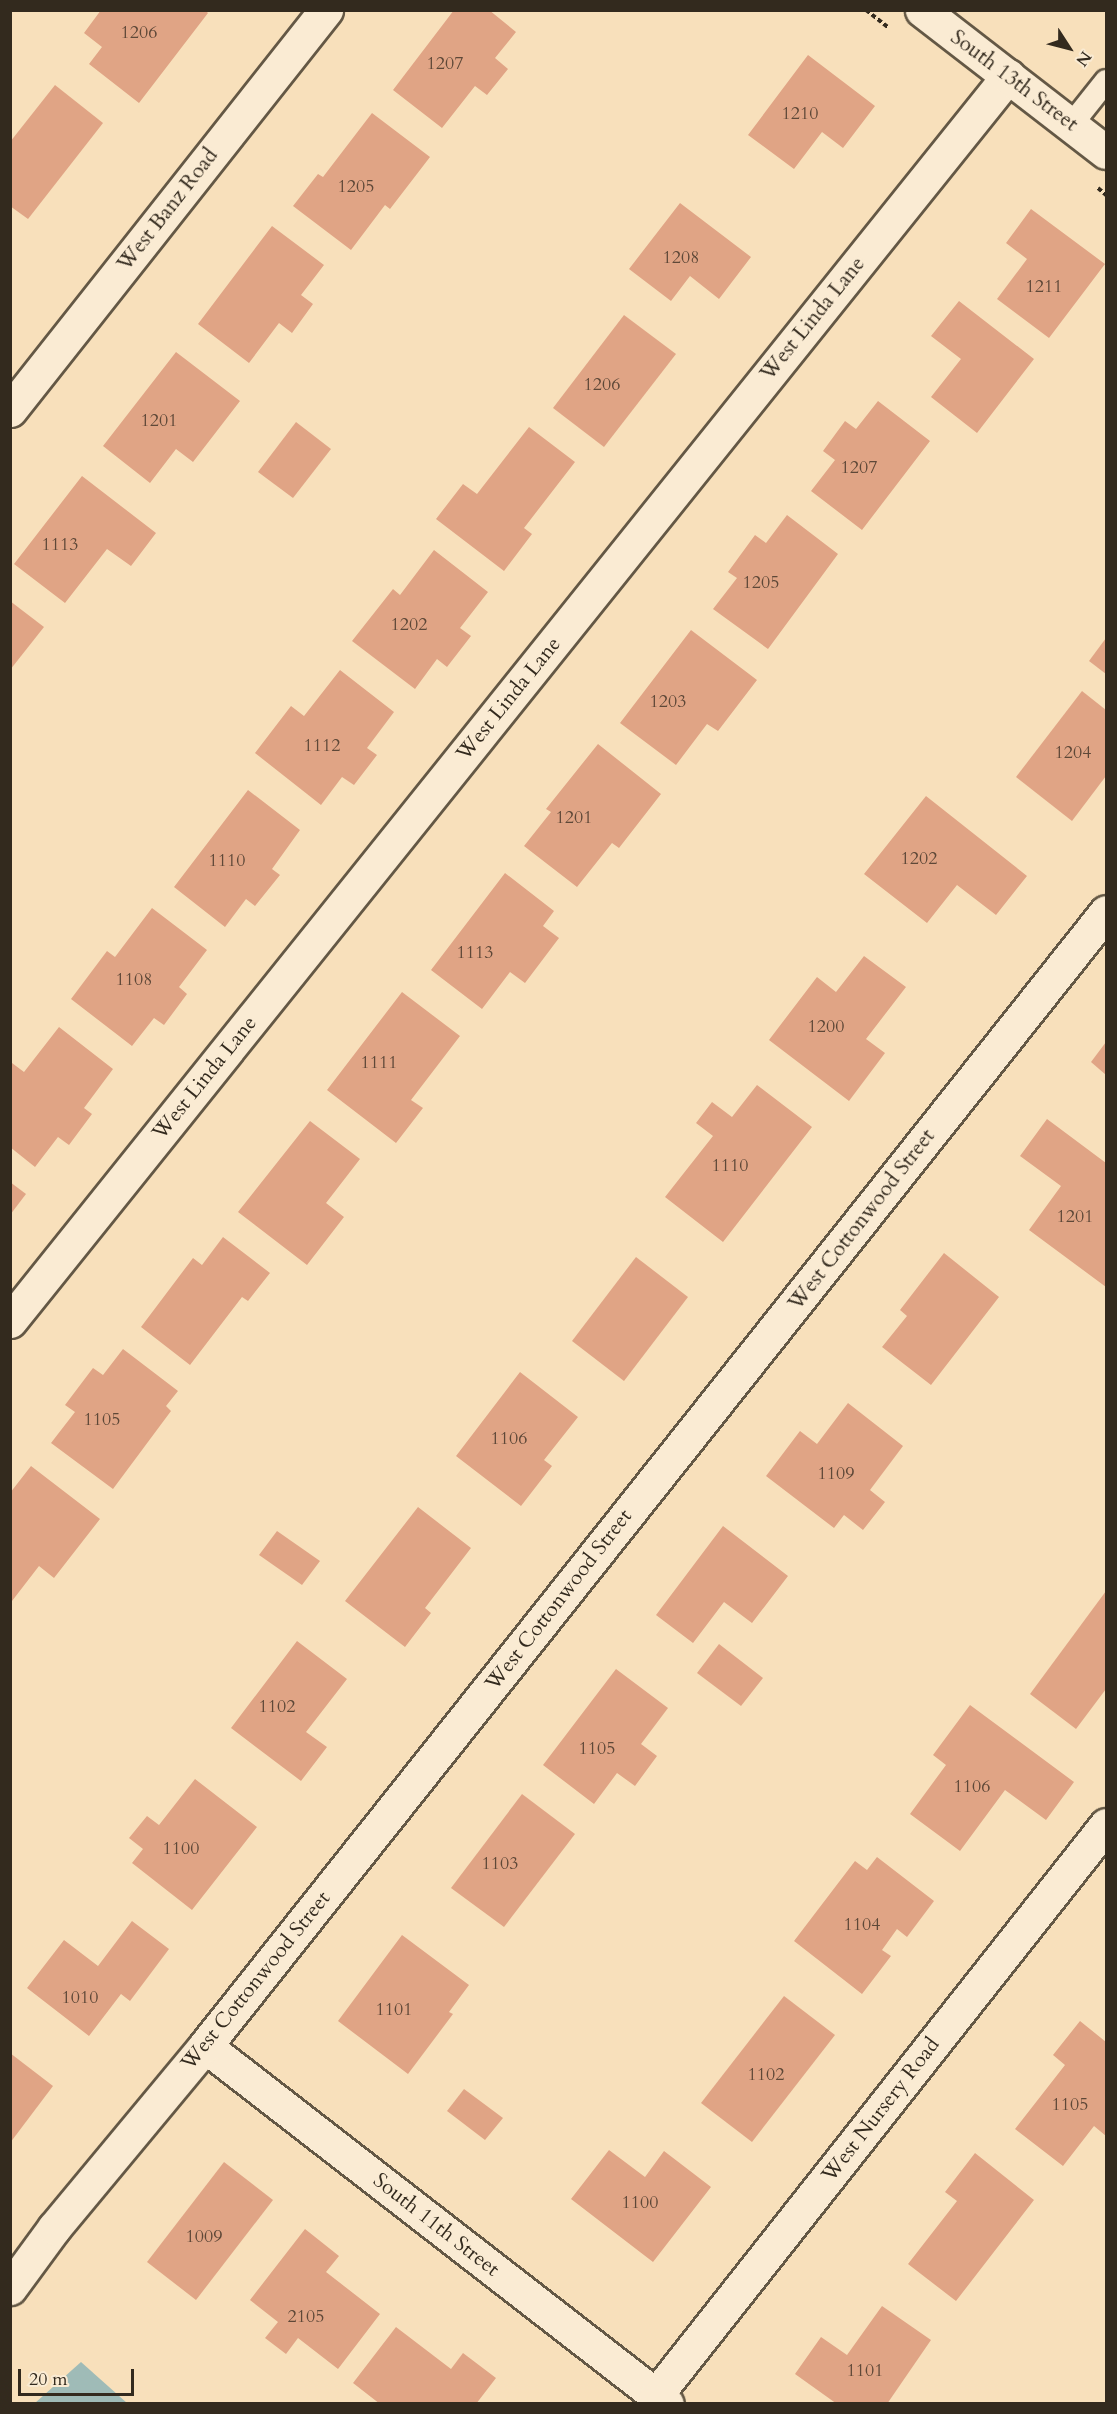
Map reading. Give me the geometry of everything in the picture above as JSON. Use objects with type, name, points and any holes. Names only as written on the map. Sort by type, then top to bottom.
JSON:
[{"type":"street","name":"West Banz Road","points":[[10,410],[326,10]]},
{"type":"street","name":"South 13th Street","points":[[922,10],[1107,152]]},
{"type":"street","name":"West Linda Lane","points":[[10,1321],[1008,76]]},
{"type":"street","name":"West Cottonwood Street","points":[[10,2288],[54,2228],[205,2046],[1107,912]]},
{"type":"street","name":"West Nursery Road","points":[[661,2399],[1107,1825]]},
{"type":"street","name":"South 11th Street","points":[[205,2046],[661,2399]]},
{"type":"lane","points":[[1071,125],[1107,81]]},
{"type":"water","points":[[81,2362],[127,2403],[35,2403]]},
{"type":"building","points":[[101,10],[205,10],[208,13],[139,103],[89,64],[102,47],[84,33]]},
{"type":"building","points":[[454,10],[489,10],[516,32],[495,58],[508,69],[487,95],[475,86],[442,128],[393,90]]},
{"type":"building","points":[[808,55],[875,106],[843,148],[822,132],[794,169],[748,135]]},
{"type":"building","points":[[55,85],[103,123],[28,219],[10,206],[10,142]]},
{"type":"building","points":[[372,113],[430,157],[390,209],[385,205],[351,250],[293,206],[318,174],[323,177]]},
{"type":"building","points":[[680,203],[751,257],[719,299],[690,276],[671,301],[629,269]]},
{"type":"building","points":[[1031,209],[1105,264],[1049,338],[997,299],[1027,259],[1006,243]]},
{"type":"building","points":[[272,226],[324,265],[301,295],[313,304],[292,333],[279,323],[249,363],[198,324]]},
{"type":"building","points":[[959,301],[1034,359],[977,433],[931,397],[961,359],[931,336]]},
{"type":"building","points":[[624,315],[676,354],[604,447],[553,408]]},
{"type":"building","points":[[176,352],[240,401],[193,462],[176,449],[150,483],[103,446]]},
{"type":"building","points":[[878,401],[930,441],[862,530],[811,491],[835,460],[823,451],[845,421],[856,429]]},
{"type":"building","points":[[296,422],[331,449],[293,498],[258,472]]},
{"type":"building","points":[[529,427],[575,462],[524,528],[532,534],[504,571],[436,519],[463,484],[477,494]]},
{"type":"building","points":[[82,476],[156,533],[131,566],[107,549],[65,603],[14,564]]},
{"type":"building","points":[[787,515],[838,554],[768,649],[713,609],[737,578],[728,572],[755,535],[766,543]]},
{"type":"building","points":[[434,550],[488,592],[460,628],[471,636],[447,667],[437,659],[415,689],[352,641],[393,589],[400,595]]},
{"type":"building","points":[[10,601],[44,627],[10,670]]},
{"type":"building","points":[[691,630],[757,680],[718,731],[707,724],[676,765],[620,723]]},
{"type":"building","points":[[1106,638],[1106,674],[1089,661]]},
{"type":"building","points":[[340,670],[394,712],[367,748],[377,755],[354,785],[342,777],[321,805],[255,753],[291,706],[304,716]]},
{"type":"building","points":[[1082,691],[1106,710],[1106,776],[1072,821],[1016,777]]},
{"type":"building","points":[[598,744],[661,794],[619,848],[612,843],[577,887],[524,846],[551,812],[546,809]]},
{"type":"building","points":[[248,790],[300,830],[272,869],[280,875],[255,906],[246,899],[225,927],[174,887]]},
{"type":"building","points":[[926,796],[1027,876],[996,915],[957,885],[927,923],[864,874]]},
{"type":"building","points":[[505,873],[554,911],[543,926],[559,938],[525,983],[510,972],[482,1009],[431,970]]},
{"type":"building","points":[[152,908],[207,950],[179,987],[187,994],[164,1025],[154,1018],[132,1046],[71,999],[107,951],[115,957]]},
{"type":"building","points":[[864,956],[906,987],[866,1039],[885,1053],[849,1101],[769,1040],[817,977],[836,992]]},
{"type":"building","points":[[402,992],[460,1036],[411,1100],[423,1108],[396,1143],[327,1090]]},
{"type":"building","points":[[59,1027],[113,1069],[84,1108],[92,1114],[69,1145],[58,1137],[35,1167],[10,1147],[10,1065],[12,1063],[24,1072]]},
{"type":"building","points":[[1106,1042],[1106,1075],[1091,1062]]},
{"type":"building","points":[[757,1085],[812,1127],[723,1242],[665,1197],[713,1136],[696,1123],[712,1102],[732,1117]]},
{"type":"building","points":[[1047,1119],[1106,1163],[1106,1287],[1029,1230],[1061,1186],[1020,1156]]},
{"type":"building","points":[[310,1121],[360,1159],[326,1203],[344,1217],[307,1265],[238,1212]]},
{"type":"building","points":[[10,1182],[26,1194],[10,1215]]},
{"type":"building","points":[[223,1237],[270,1273],[248,1301],[242,1297],[190,1365],[141,1327],[193,1258],[202,1265]]},
{"type":"building","points":[[944,1253],[999,1297],[931,1385],[882,1347],[907,1316],[900,1310]]},
{"type":"building","points":[[636,1257],[688,1297],[624,1381],[572,1341]]},
{"type":"building","points":[[123,1349],[178,1391],[166,1406],[171,1411],[113,1489],[51,1443],[75,1412],[65,1405],[93,1368],[103,1375]]},
{"type":"building","points":[[520,1372],[578,1417],[544,1460],[552,1466],[521,1506],[456,1456]]},
{"type":"building","points":[[848,1403],[903,1446],[870,1490],[885,1502],[863,1530],[844,1515],[834,1528],[766,1476],[800,1431],[817,1444]]},
{"type":"building","points":[[31,1466],[100,1519],[54,1578],[39,1566],[12,1601],[10,1493]]},
{"type":"building","points":[[418,1507],[471,1548],[425,1608],[431,1613],[405,1647],[345,1601]]},
{"type":"building","points":[[723,1526],[788,1576],[752,1623],[724,1602],[693,1643],[656,1615]]},
{"type":"building","points":[[277,1531],[320,1561],[302,1585],[259,1555]]},
{"type":"building","points":[[1106,1591],[1106,1689],[1076,1729],[1030,1694]]},
{"type":"building","points":[[297,1641],[347,1679],[306,1732],[327,1747],[301,1781],[231,1728]]},
{"type":"building","points":[[719,1644],[763,1678],[741,1706],[697,1673]]},
{"type":"building","points":[[616,1669],[668,1708],[641,1744],[657,1756],[635,1786],[617,1773],[594,1804],[543,1765]]},
{"type":"building","points":[[970,1705],[1074,1782],[1046,1820],[1005,1790],[960,1851],[910,1814],[946,1765],[933,1755]]},
{"type":"building","points":[[195,1779],[257,1827],[192,1910],[132,1863],[143,1849],[129,1838],[147,1816],[159,1825]]},
{"type":"building","points":[[522,1794],[575,1834],[504,1927],[451,1888]]},
{"type":"building","points":[[877,1857],[934,1901],[907,1937],[897,1929],[882,1950],[891,1956],[862,1994],[794,1941],[855,1861],[867,1870]]},
{"type":"building","points":[[132,1921],[169,1949],[130,2001],[121,1994],[89,2036],[27,1988],[64,1940],[98,1966]]},
{"type":"building","points":[[402,1935],[469,1985],[449,2012],[453,2014],[408,2074],[338,2021]]},
{"type":"building","points":[[784,1996],[835,2035],[752,2142],[701,2103]]},
{"type":"building","points":[[1080,2021],[1106,2042],[1106,2136],[1094,2126],[1063,2166],[1015,2129],[1065,2065],[1053,2055]]},
{"type":"building","points":[[10,2053],[53,2086],[10,2143]]},
{"type":"building","points":[[464,2089],[503,2118],[485,2140],[447,2111]]},
{"type":"building","points":[[609,2150],[645,2177],[664,2151],[711,2187],[653,2262],[571,2199]]},
{"type":"building","points":[[975,2153],[1034,2200],[956,2301],[908,2264],[957,2201],[945,2192]]},
{"type":"building","points":[[224,2162],[273,2200],[196,2300],[147,2262]]},
{"type":"building","points":[[305,2229],[339,2256],[326,2272],[380,2314],[338,2369],[298,2338],[286,2354],[265,2338],[278,2322],[250,2300]]},
{"type":"building","points":[[882,2306],[931,2340],[887,2404],[837,2404],[795,2374],[821,2337],[847,2355]]},
{"type":"building","points":[[396,2327],[451,2369],[463,2353],[496,2378],[476,2404],[380,2404],[353,2383]]}]
